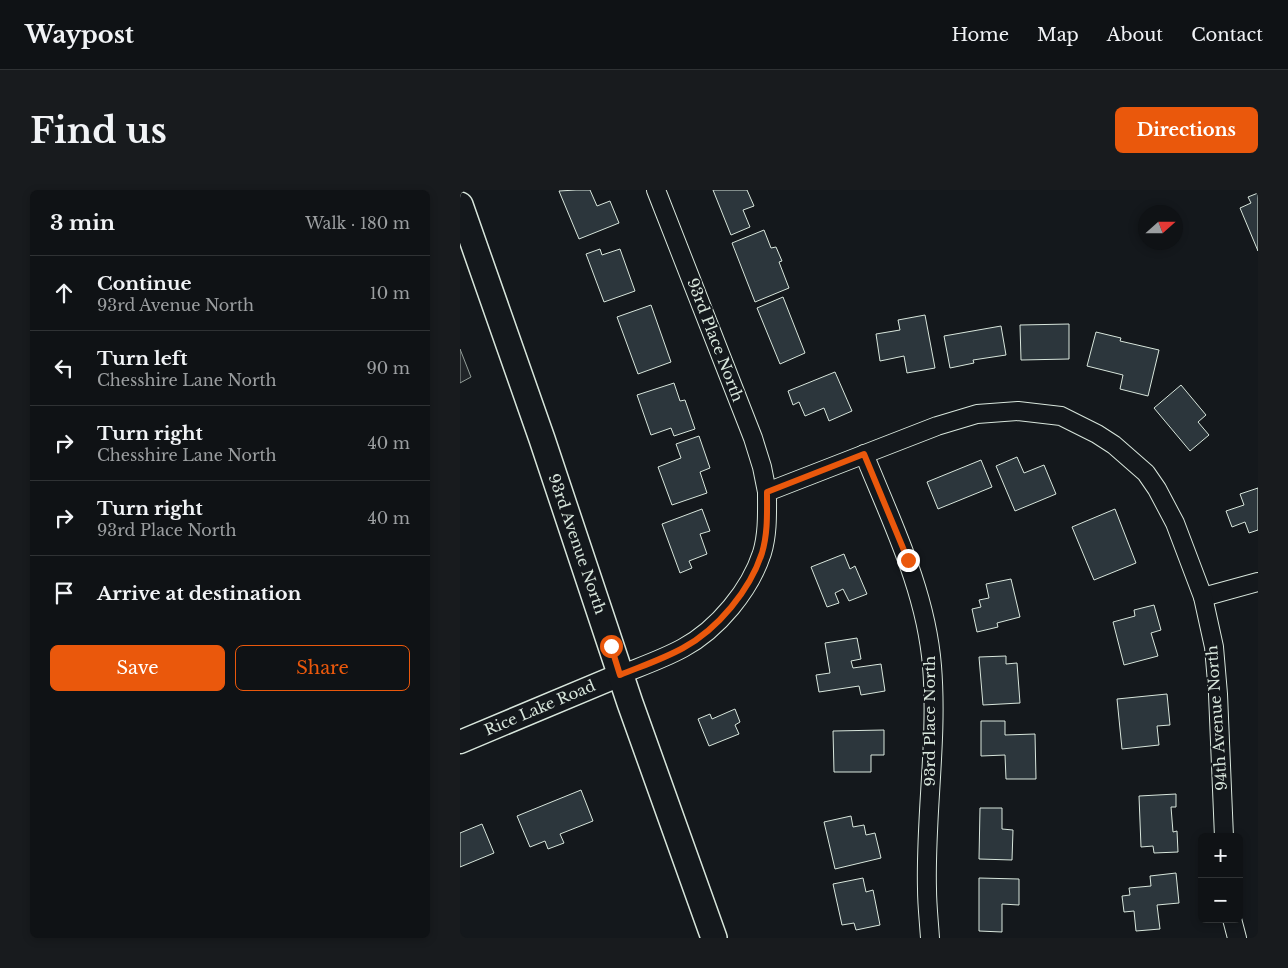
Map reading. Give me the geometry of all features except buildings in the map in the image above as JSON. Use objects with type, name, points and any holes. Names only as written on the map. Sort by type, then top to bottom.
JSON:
[{"type":"main road","name":"93rd Avenue North","points":[[460,205],[542,439],[620,675],[714,938]]},
{"type":"street","name":"93rd Place North","points":[[620,675],[685,647],[705,633],[724,615],[741,594],[753,573],[762,552],[766,527],[767,492],[762,466],[753,438],[656,190]]},
{"type":"street","name":"94th Avenue North","points":[[767,492],[937,426],[977,414],[1018,411],[1061,416],[1097,434],[1130,458],[1146,474],[1157,489],[1175,523],[1203,597],[1214,646],[1224,833]]},
{"type":"street","name":"93rd Place North","points":[[864,454],[908,560],[923,612],[932,666],[933,720],[927,888],[930,938]]},
{"type":"street","points":[[1203,597],[1258,582]]},
{"type":"street","name":"Rice Lake Road","points":[[460,742],[620,675]]},
{"type":"street","points":[[1233,923],[1237,938]]},
{"type":"shaded area","points":[[460,349],[471,377],[460,383]]},
{"type":"route","points":[[611,646],[620,675],[685,647],[705,633],[724,615],[741,594],[753,573],[762,552],[766,527],[767,492],[864,454],[908,560]]}]
